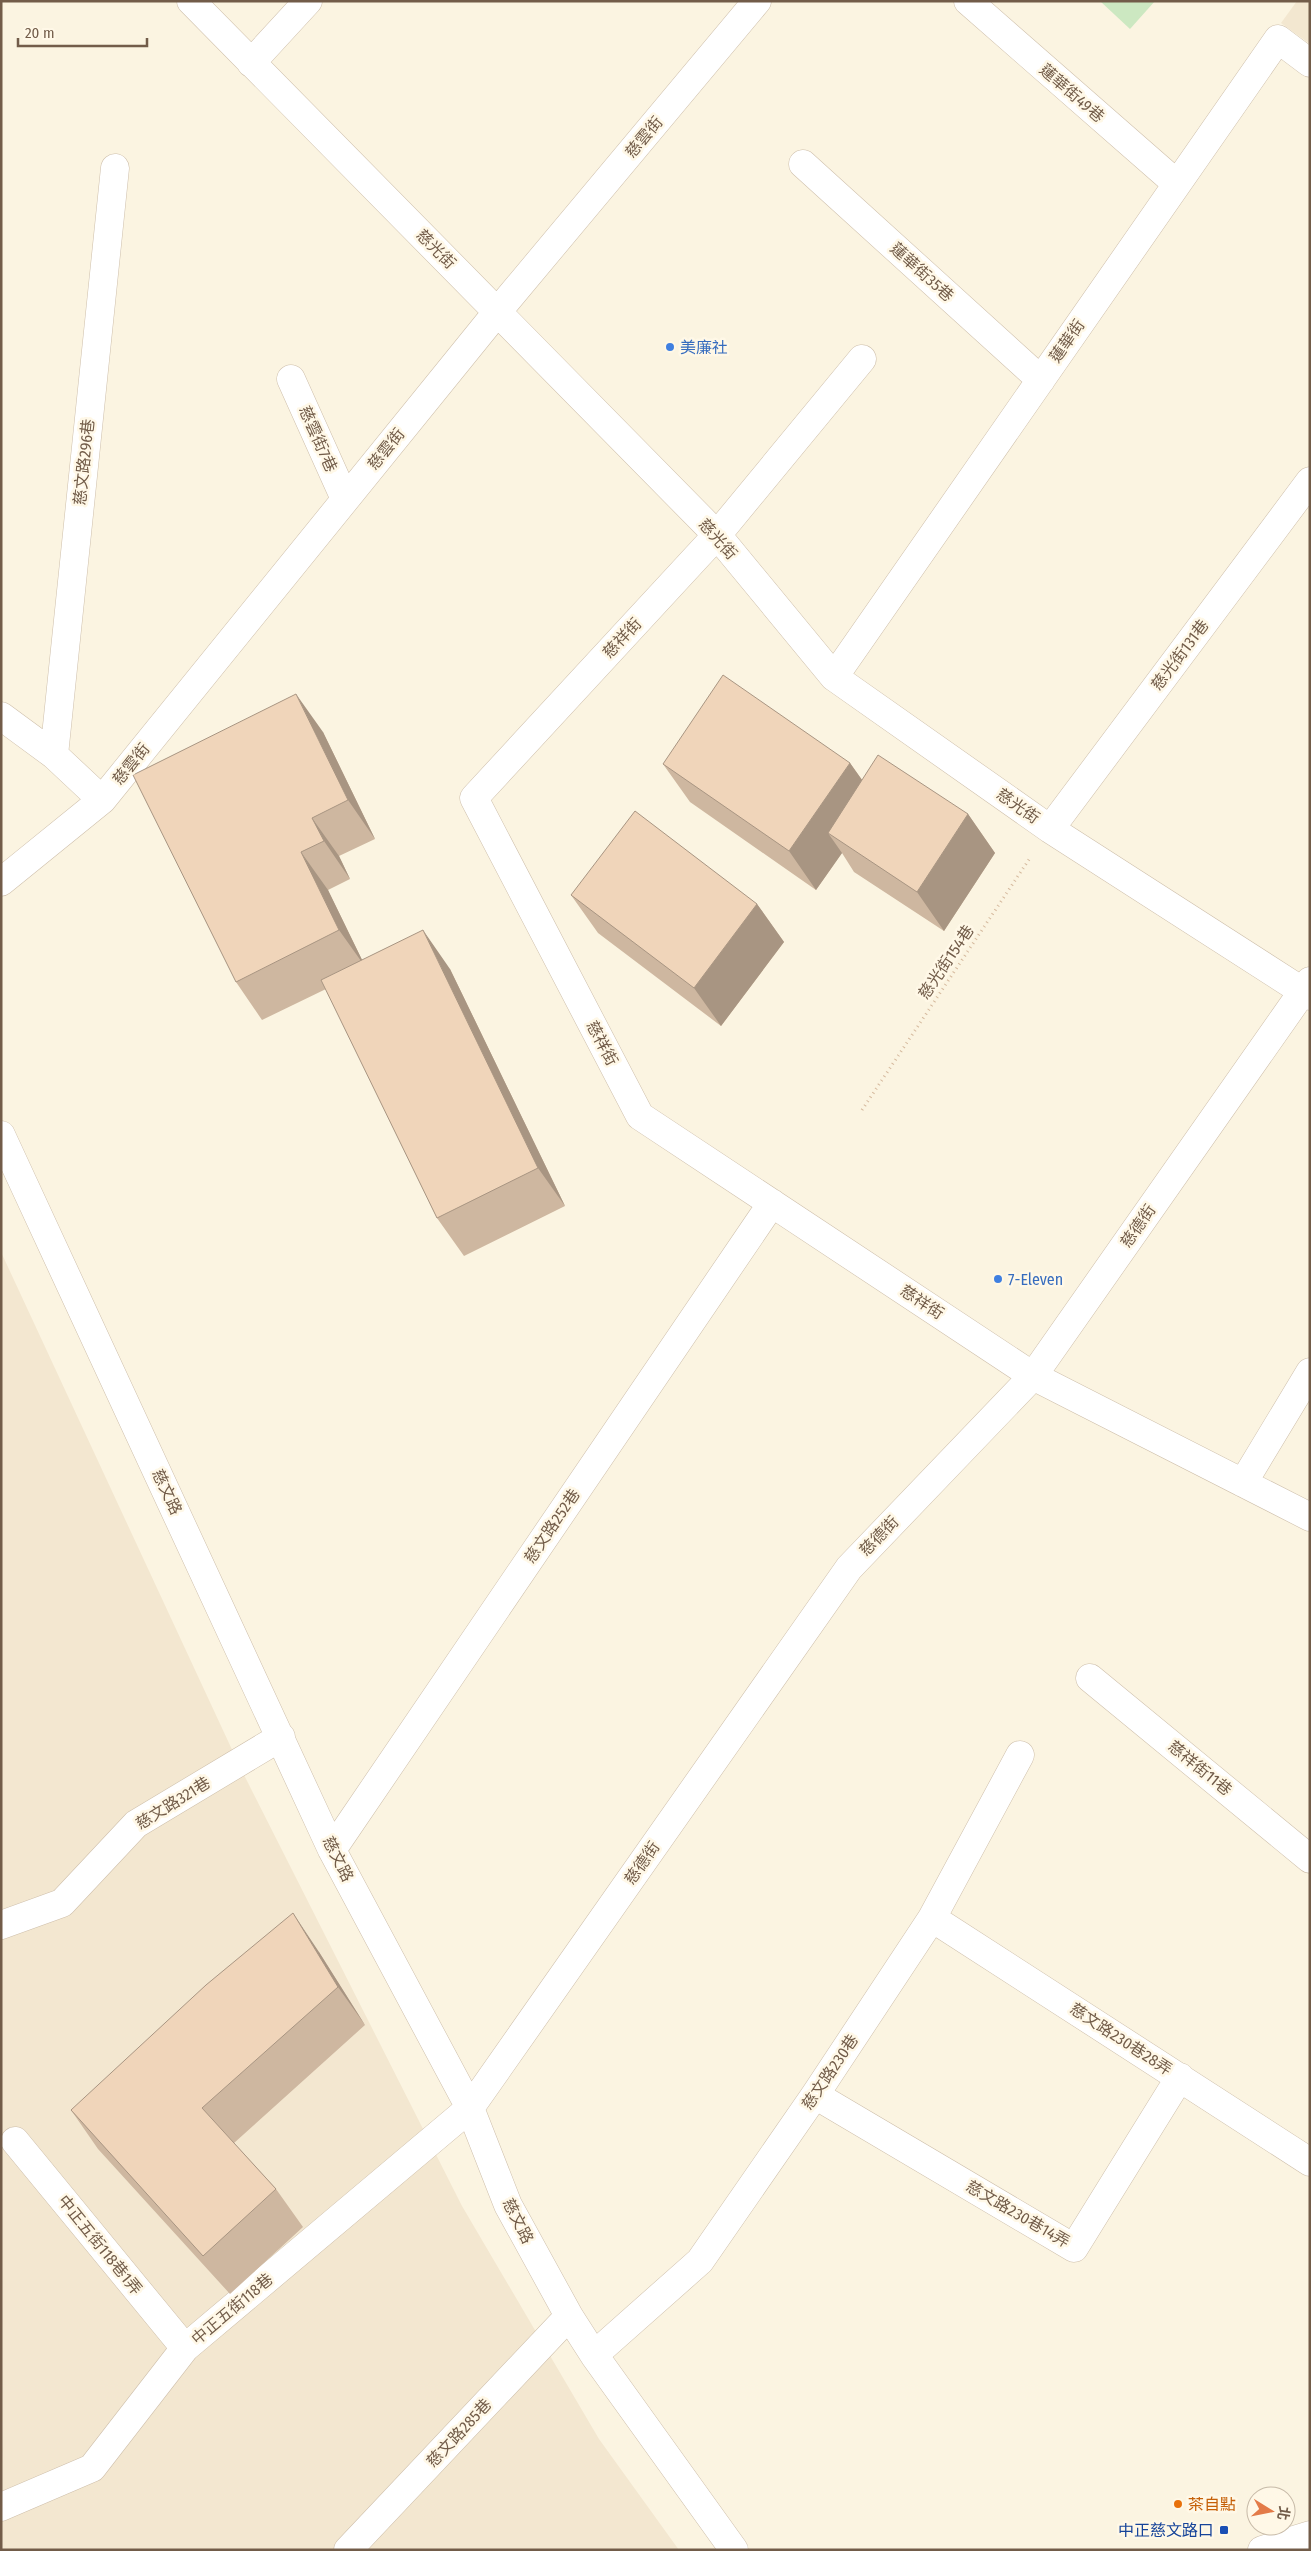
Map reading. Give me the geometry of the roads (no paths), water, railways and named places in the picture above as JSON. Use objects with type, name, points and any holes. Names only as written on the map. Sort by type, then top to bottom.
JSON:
[{"type":"street","name":"慈光街","points":[[191,1],[717,535],[834,677],[1050,829],[1307,990]]},
{"type":"street","points":[[251,63],[308,1]]},
{"type":"street","name":"慈雲街","points":[[1,882],[102,800],[498,311],[758,1]]},
{"type":"street","name":"蓮華街49巷","points":[[968,1],[1177,184]]},
{"type":"street","name":"蓮華街","points":[[834,677],[1278,39],[1310,63]]},
{"type":"street","name":"蓮華街35巷","points":[[803,164],[1040,380]]},
{"type":"street","name":"慈文路296巷","points":[[54,756],[115,168]]},
{"type":"street","name":"慈祥街","points":[[862,359],[717,535],[474,798],[640,1116],[1032,1376],[1310,1517]]},
{"type":"street","name":"慈雲街7巷","points":[[291,380],[345,499]]},
{"type":"street","name":"慈光街131巷","points":[[1050,829],[1310,482]]},
{"type":"street","points":[[1,716],[54,756],[102,800]]},
{"type":"street","name":"慈德街","points":[[470,2108],[848,1568],[1032,1376],[1307,990]]},
{"type":"street","name":"慈文路","points":[[1,1135],[332,1850],[470,2108],[508,2204],[569,2316],[734,2550]]},
{"type":"street","name":"慈文路252巷","points":[[332,1850],[772,1203]]},
{"type":"street","points":[[1243,1483],[1310,1372]]},
{"type":"street","name":"慈祥街11巷","points":[[1090,1678],[1310,1859]]},
{"type":"street","name":"慈文路321巷","points":[[1,1925],[62,1903],[136,1824],[281,1738]]},
{"type":"street","name":"慈文路230巷","points":[[594,2354],[700,2261],[815,2095],[932,1918],[1020,1755]]},
{"type":"street","name":"慈文路230巷28弄","points":[[932,1918],[1310,2162]]},
{"type":"street","name":"慈文路230巷14弄","points":[[815,2095],[1074,2248],[1180,2077]]},
{"type":"street","name":"中正五街118巷","points":[[1,2507],[92,2468],[185,2348],[470,2108]]},
{"type":"street","name":"中正五街118巷1弄","points":[[15,2141],[185,2348]]},
{"type":"street","name":"慈文路285巷","points":[[348,2550],[569,2316]]},
{"type":"street","points":[[1262,2550],[1310,2535]]},
{"type":"place","name":"美廉社","points":[[670,347]]},
{"type":"place","name":"7-Eleven","points":[[998,1279]]},
{"type":"place","name":"茶自點","points":[[1178,2504]]},
{"type":"place","name":"中正慈文路口","points":[[1224,2530]]}]
